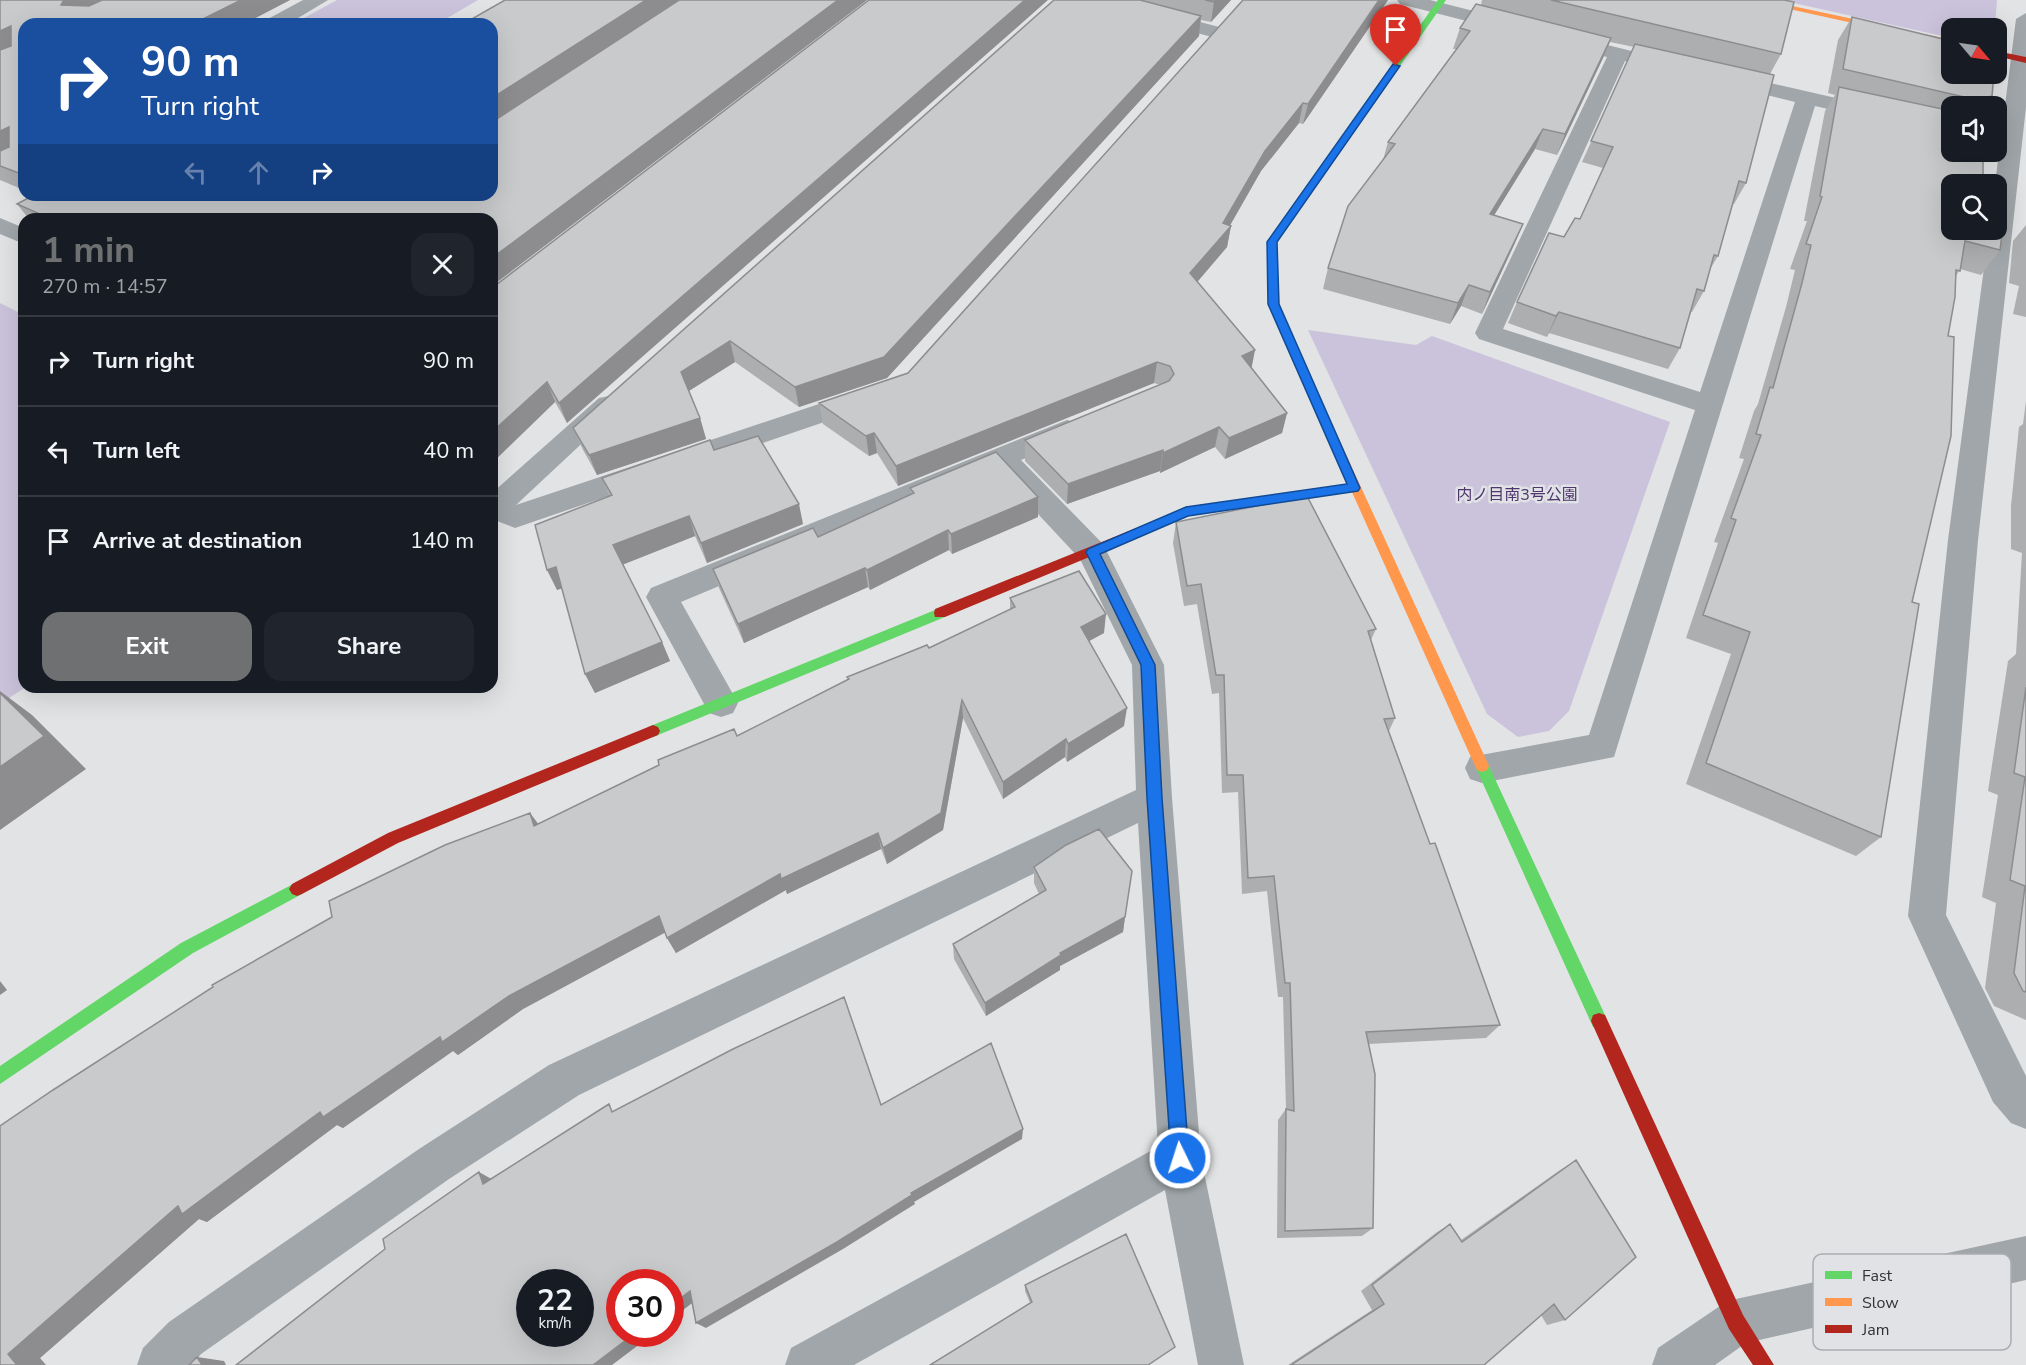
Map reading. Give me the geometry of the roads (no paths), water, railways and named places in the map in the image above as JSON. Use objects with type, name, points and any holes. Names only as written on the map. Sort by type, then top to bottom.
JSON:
[{"type":"street","points":[[284,18],[318,0]]},
{"type":"street","points":[[1093,0],[1216,33]]},
{"type":"street","points":[[1407,0],[1440,4],[1533,32],[1618,54],[1852,108]]},
{"type":"street","points":[[1753,0],[1941,41]]},
{"type":"street","points":[[1440,4],[1272,242],[1274,304],[1354,488],[1736,1322],[1764,1365]]},
{"type":"street","points":[[2026,19],[2015,57],[2011,144],[1963,540],[1928,916],[2008,1087],[2026,1108]]},
{"type":"street","points":[[1618,54],[1488,333],[1710,405]]},
{"type":"street","points":[[1482,768],[1602,747],[1807,98]]},
{"type":"street","points":[[0,225],[18,234]]},
{"type":"street","points":[[498,503],[628,388]]},
{"type":"street","points":[[498,509],[515,517],[886,390]]},
{"type":"street","points":[[721,703],[662,597],[1089,421]]},
{"type":"street","points":[[1001,457],[1092,552],[1148,665],[1154,798],[1180,1158],[1221,1365]]},
{"type":"street","points":[[0,1076],[187,948],[393,838],[1186,512],[1354,488]]},
{"type":"street","points":[[160,1365],[185,1338],[434,1164],[564,1080],[1154,798]]},
{"type":"street","points":[[808,1365],[1180,1158]]},
{"type":"street","points":[[2011,1261],[2026,1258]]},
{"type":"street","points":[[1675,1365],[1736,1322],[1813,1305]]},
{"type":"park label","name":"内ノ目南3号公園","points":[[1517,494]]}]
